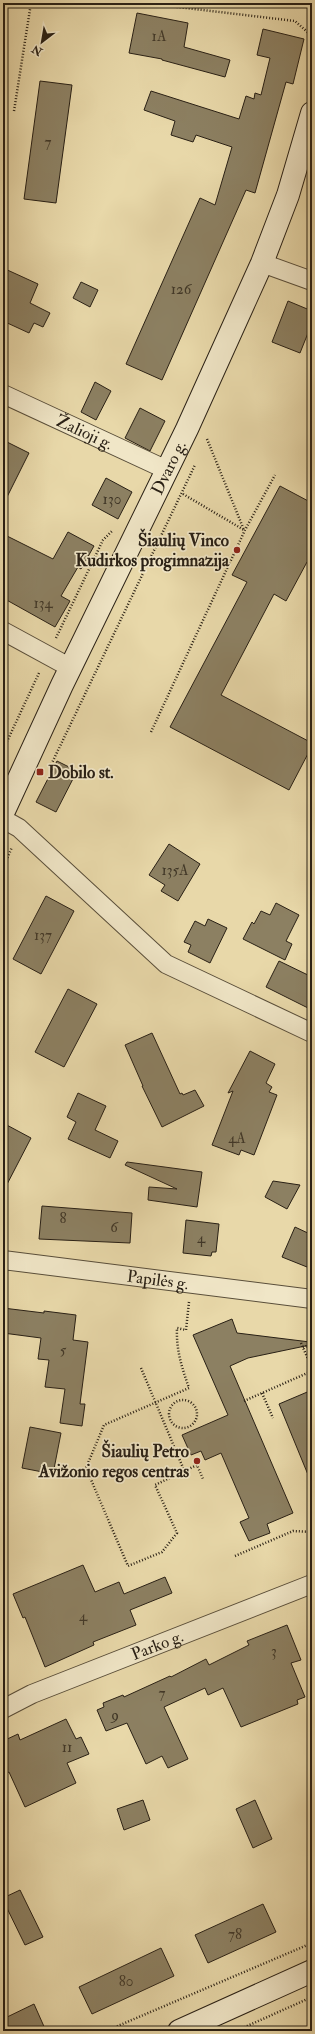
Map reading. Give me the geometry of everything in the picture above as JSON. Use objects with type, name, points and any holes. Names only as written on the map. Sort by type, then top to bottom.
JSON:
[{"type":"main road","name":"Dvaro g.","points":[[3,813],[167,470],[262,263],[288,195],[312,113]]},
{"type":"main road","points":[[179,2031],[312,1972]]},
{"type":"street","points":[[262,263],[312,281]]},
{"type":"street","name":"Žalioji g.","points":[[3,394],[167,470]]},
{"type":"street","points":[[3,631],[71,668]]},
{"type":"street","points":[[3,819],[19,828],[166,964],[312,1033]]},
{"type":"street","name":"Papilės g.","points":[[3,1260],[312,1299]]},
{"type":"street","name":"Parko g.","points":[[3,1709],[32,1694],[312,1584]]},
{"type":"path","points":[[14,111],[31,3]]},
{"type":"path","points":[[144,3],[165,4],[294,20],[312,36]]},
{"type":"path","points":[[207,438],[245,530]]},
{"type":"path","points":[[151,732],[245,530],[275,475]]},
{"type":"path","points":[[183,494],[245,530]]},
{"type":"path","points":[[3,750],[103,540],[113,530]]},
{"type":"path","points":[[191,1284],[186,1330],[177,1328],[179,1358],[189,1388],[104,1425],[86,1468],[128,1566],[162,1552],[177,1533],[156,1485],[184,1470],[197,1465],[203,1479]]},
{"type":"path","points":[[244,1401],[312,1370],[301,1343]]},
{"type":"path","points":[[303,1348],[312,1343]]},
{"type":"path","points":[[141,1368],[184,1470]]},
{"type":"path","points":[[262,1393],[273,1418]]},
{"type":"path","points":[[175,1394],[178,1401]]},
{"type":"path","points":[[184,1400],[193,1404],[197,1412],[196,1421],[188,1427],[184,1428],[174,1426],[170,1420],[170,1408],[178,1401],[184,1400]]},
{"type":"path","points":[[164,1422],[170,1420]]},
{"type":"path","points":[[235,1556],[293,1531],[312,1532]]},
{"type":"path","points":[[106,2031],[312,1943]]},
{"type":"path","points":[[236,2031],[312,1997]]},
{"type":"building","points":[[137,13],[188,23],[184,47],[230,60],[225,77],[162,59],[129,53]]},
{"type":"building","points":[[263,29],[304,39],[293,84],[286,82],[255,193],[246,190],[162,380],[126,364],[200,198],[215,205],[232,147],[196,135],[193,142],[171,135],[175,121],[144,110],[151,91],[239,119],[246,96],[254,99],[255,93],[261,95],[270,58],[257,55]]},
{"type":"building","points":[[40,81],[72,85],[56,203],[24,199]]},
{"type":"building","points":[[3,268],[38,284],[30,303],[50,313],[43,327],[34,323],[29,333],[3,321]]},
{"type":"building","points":[[81,282],[98,290],[90,307],[73,298]]},
{"type":"building","points":[[288,301],[312,311],[312,323],[300,353],[272,342]]},
{"type":"building","points":[[95,382],[111,391],[96,420],[81,412]]},
{"type":"building","points":[[140,408],[165,421],[150,451],[125,438]]},
{"type":"building","points":[[3,440],[29,453],[3,505]]},
{"type":"building","points":[[106,478],[132,492],[118,519],[92,505]]},
{"type":"building","points":[[280,486],[312,503],[312,564],[307,562],[286,601],[274,594],[221,695],[312,743],[312,746],[289,790],[170,727],[247,582],[232,575]]},
{"type":"building","points":[[68,532],[94,546],[81,569],[78,567],[61,596],[70,601],[55,627],[3,598],[3,534],[53,559]]},
{"type":"building","points":[[57,761],[77,771],[56,812],[36,802]]},
{"type":"building","points":[[169,844],[200,864],[178,901],[161,891],[165,885],[149,875]]},
{"type":"building","points":[[46,896],[74,911],[41,974],[13,959]]},
{"type":"building","points":[[276,903],[299,915],[286,941],[292,944],[285,960],[243,939],[252,922],[254,924],[261,911],[270,915]]},
{"type":"building","points":[[208,919],[227,928],[210,963],[188,952],[191,945],[184,942],[195,921],[205,926]]},
{"type":"building","points":[[279,961],[312,977],[312,1010],[266,987]]},
{"type":"building","points":[[68,989],[97,1004],[64,1067],[35,1052]]},
{"type":"building","points":[[152,1033],[180,1094],[182,1093],[183,1095],[195,1090],[204,1106],[162,1127],[142,1086],[125,1045]]},
{"type":"building","points":[[250,1051],[275,1064],[266,1083],[272,1087],[269,1092],[277,1095],[254,1155],[241,1150],[239,1155],[212,1145],[233,1091],[228,1093]]},
{"type":"building","points":[[78,1093],[106,1106],[95,1130],[118,1141],[110,1158],[68,1139],[76,1122],[67,1117]]},
{"type":"building","points":[[3,1123],[31,1138],[3,1192]]},
{"type":"building","points":[[127,1162],[202,1172],[197,1207],[148,1200],[149,1187],[177,1189],[125,1165]]},
{"type":"building","points":[[273,1181],[300,1185],[287,1209],[265,1197]]},
{"type":"building","points":[[42,1206],[132,1213],[130,1243],[39,1239]]},
{"type":"building","points":[[186,1220],[219,1224],[216,1252],[212,1252],[211,1256],[183,1253]]},
{"type":"building","points":[[295,1227],[312,1235],[312,1269],[282,1257]]},
{"type":"building","points":[[3,1308],[76,1315],[73,1340],[88,1342],[80,1404],[85,1404],[82,1426],[60,1423],[65,1389],[45,1387],[49,1360],[38,1359],[41,1338],[3,1333]]},
{"type":"building","points":[[232,1319],[237,1333],[310,1342],[310,1345],[248,1358],[230,1366],[293,1513],[267,1524],[270,1533],[249,1541],[240,1522],[249,1518],[221,1453],[205,1460],[201,1451],[191,1455],[182,1435],[228,1415],[193,1335]]},
{"type":"building","points":[[312,1390],[312,1482],[311,1482],[279,1404]]},
{"type":"building","points":[[30,1427],[61,1433],[53,1474],[22,1468]]},
{"type":"building","points":[[83,1565],[95,1592],[119,1582],[124,1594],[165,1577],[172,1593],[130,1610],[136,1625],[93,1642],[94,1645],[45,1667],[25,1617],[23,1618],[13,1594]]},
{"type":"building","points":[[287,1625],[301,1660],[291,1663],[305,1697],[297,1700],[298,1704],[241,1727],[223,1688],[208,1695],[205,1688],[164,1707],[188,1759],[168,1768],[162,1756],[146,1764],[127,1723],[106,1731],[97,1710],[104,1707],[103,1703],[123,1695],[124,1697],[170,1676],[171,1677],[206,1659],[209,1665],[249,1645],[247,1641]]},
{"type":"building","points":[[66,1719],[76,1739],[81,1737],[89,1754],[67,1763],[76,1783],[25,1807],[9,1772],[3,1775],[3,1741],[18,1734],[20,1740]]},
{"type":"building","points":[[143,1800],[150,1820],[124,1830],[117,1809]]},
{"type":"building","points":[[255,1800],[272,1839],[253,1848],[236,1809]]},
{"type":"building","points":[[20,1890],[43,1937],[25,1945],[3,1900],[3,1898]]},
{"type":"building","points":[[263,1904],[276,1932],[208,1963],[195,1935]]},
{"type":"building","points":[[161,1948],[174,1976],[92,2014],[79,1987]]},
{"type":"building","points":[[34,2004],[46,2031],[3,2031],[3,2019]]},
{"type":"place","name":"Šiaulių Vinco Kudirkos progimnazija","points":[[237,550]]},
{"type":"place","name":"Dobilo st.","points":[[40,772]]},
{"type":"place","name":"Šiaulių Petro Avižonio regos centras","points":[[197,1461]]}]
